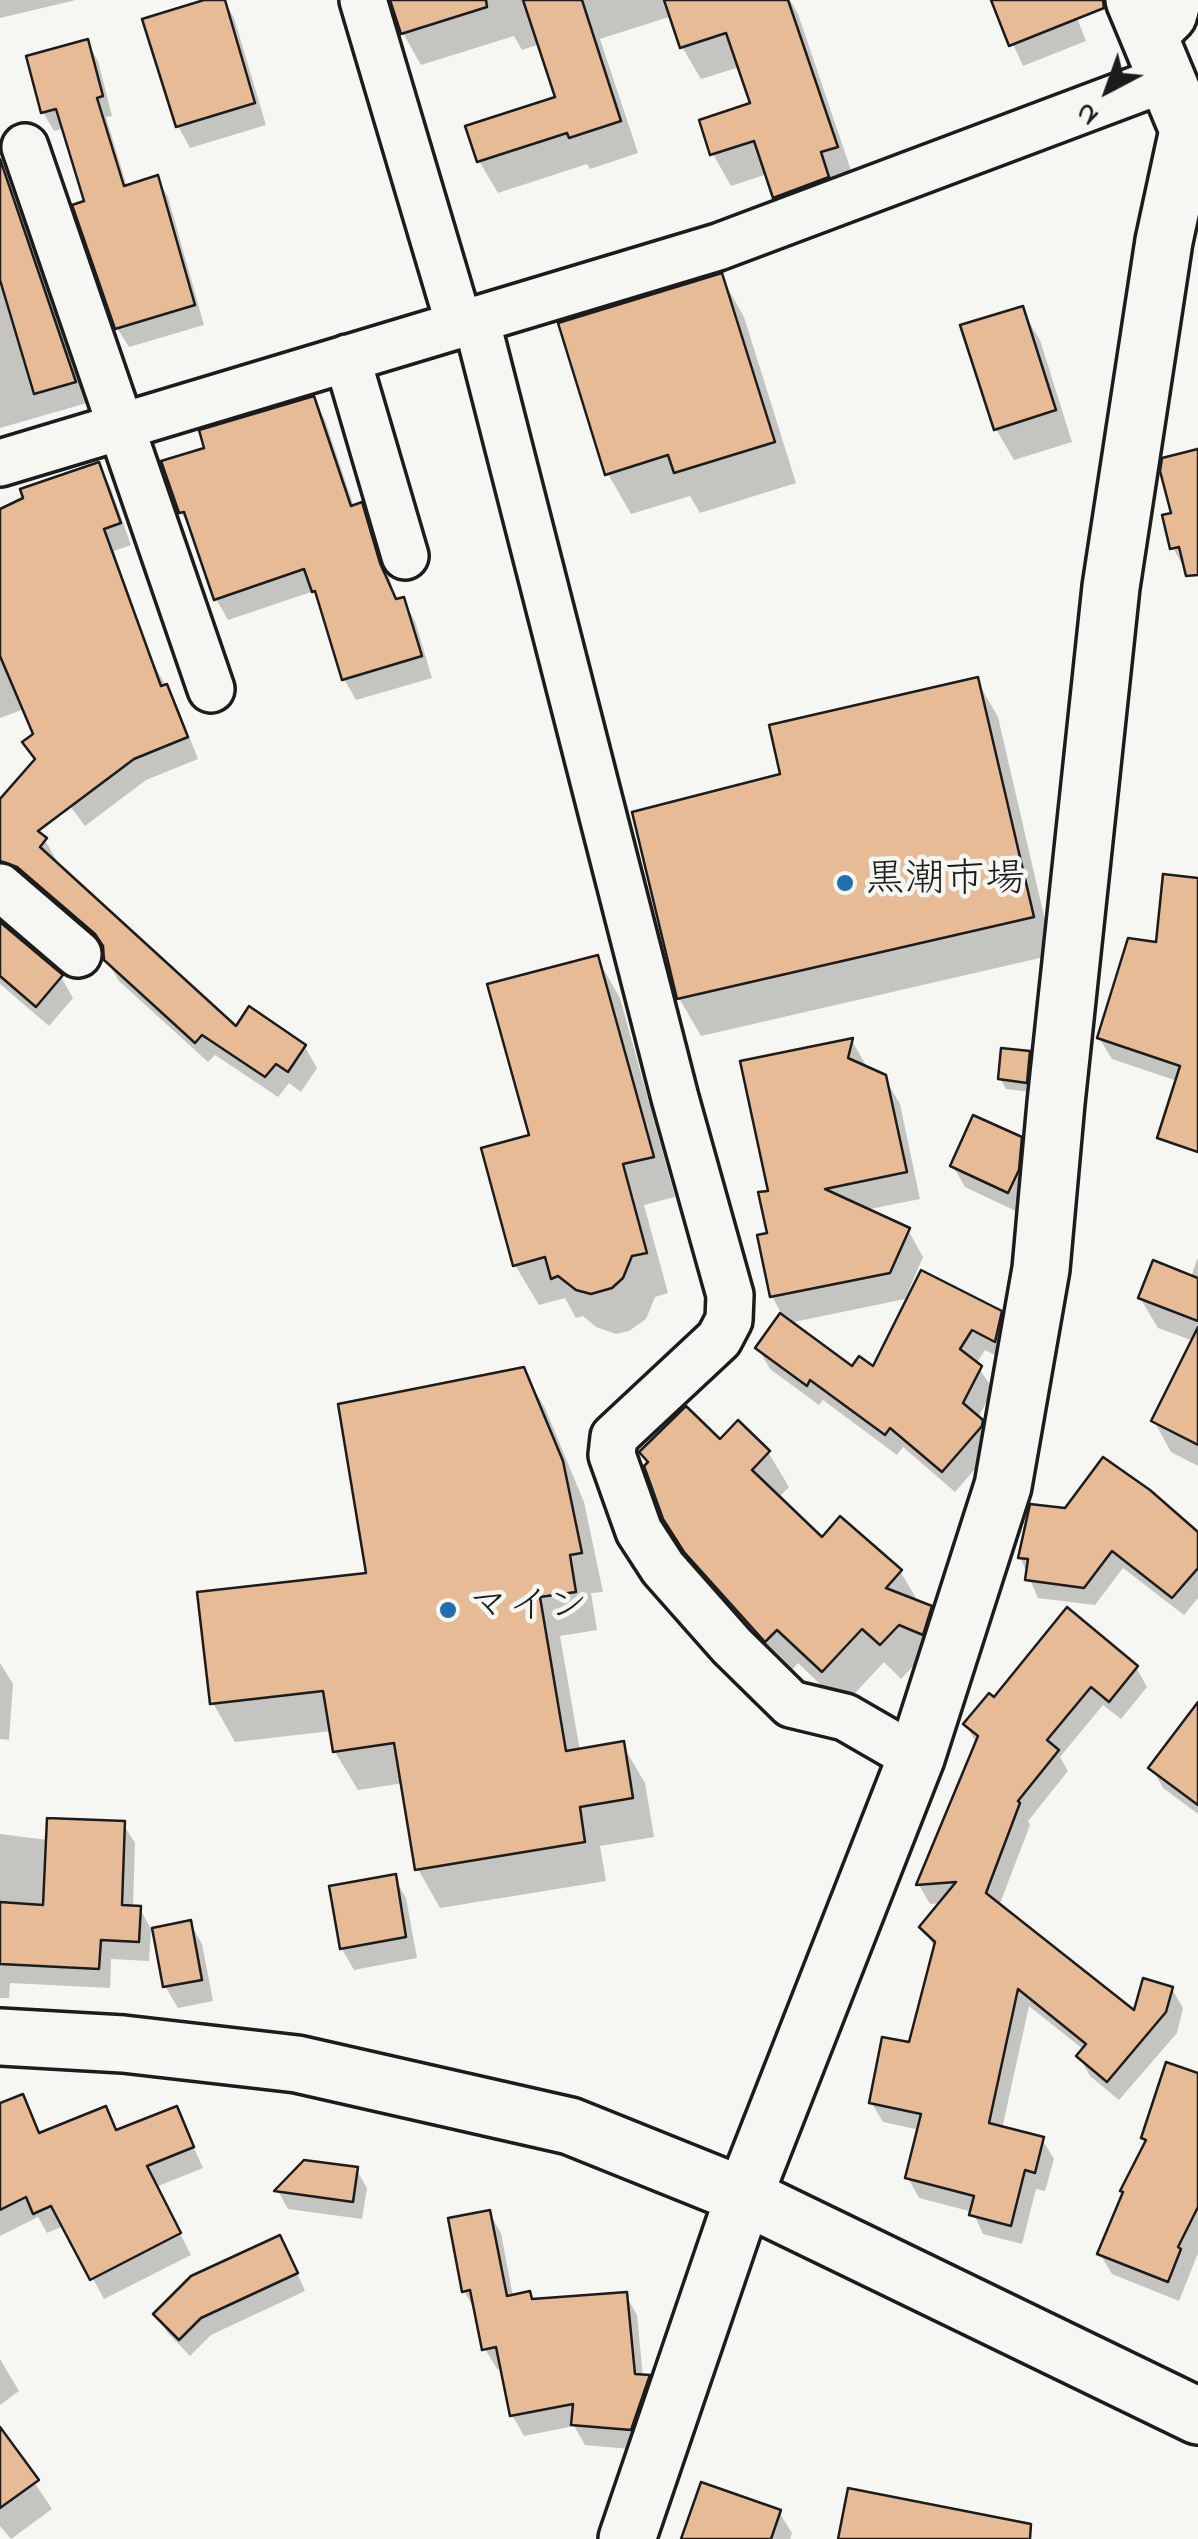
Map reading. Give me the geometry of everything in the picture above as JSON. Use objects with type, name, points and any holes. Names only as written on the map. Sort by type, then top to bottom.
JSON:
[{"type":"street","points":[[363,0],[468,321],[730,1295],[729,1320],[719,1338],[614,1436],[612,1455],[639,1532],[663,1568],[732,1646],[791,1704],[845,1717],[916,1758]]},
{"type":"street","points":[[0,463],[718,247],[1156,30],[1193,142],[1164,241],[1111,588],[1038,1287],[1003,1486],[916,1758],[744,2196],[627,2539]]},
{"type":"street","points":[[26,147],[211,689]]},
{"type":"street","points":[[346,358],[405,556]]},
{"type":"street","points":[[0,887],[78,954]]},
{"type":"street","points":[[0,2038],[123,2044],[297,2064],[570,2126],[744,2196],[1198,2416]]},
{"type":"building","points":[[204,0],[225,0],[255,103],[176,127],[142,19]]},
{"type":"building","points":[[390,0],[486,0],[487,7],[401,34]]},
{"type":"building","points":[[523,0],[582,0],[621,121],[569,138],[567,133],[477,162],[465,126],[555,97]]},
{"type":"building","points":[[664,0],[788,0],[838,147],[821,152],[829,177],[773,198],[754,141],[710,155],[699,120],[750,103],[726,33],[680,48]]},
{"type":"building","points":[[991,0],[1103,0],[1104,8],[1009,46]]},
{"type":"building","points":[[88,39],[103,96],[97,98],[124,186],[158,175],[195,305],[115,329],[72,205],[84,201],[56,109],[41,113],[26,56]]},
{"type":"building","points":[[0,159],[76,382],[34,394],[0,280]]},
{"type":"building","points":[[722,273],[775,442],[674,473],[668,455],[605,475],[558,323]]},
{"type":"building","points":[[1023,306],[1056,410],[994,430],[960,325]]},
{"type":"building","points":[[314,396],[351,506],[362,502],[380,563],[396,599],[404,597],[422,656],[342,680],[315,591],[312,592],[304,569],[214,600],[184,512],[179,513],[161,461],[204,448],[199,430]]},
{"type":"building","points":[[1198,449],[1198,575],[1186,576],[1179,547],[1170,549],[1162,515],[1171,513],[1160,471],[1162,458]]},
{"type":"building","points":[[99,462],[121,523],[104,529],[161,686],[167,684],[188,737],[134,759],[38,831],[47,838],[40,847],[236,1026],[249,1006],[306,1045],[288,1072],[276,1064],[265,1077],[202,1035],[195,1043],[104,960],[103,946],[95,934],[17,867],[0,861],[0,799],[35,759],[22,742],[33,734],[0,656],[0,509],[23,498],[20,489]]},
{"type":"building","points":[[978,677],[1034,917],[677,999],[632,812],[780,774],[769,725]]},
{"type":"building","points":[[1163,874],[1198,878],[1198,1152],[1157,1138],[1180,1066],[1097,1038],[1128,938],[1156,942]]},
{"type":"building","points":[[0,922],[63,975],[36,1007],[0,976]]},
{"type":"building","points":[[598,955],[654,1157],[623,1164],[647,1253],[632,1256],[623,1278],[612,1288],[591,1294],[576,1290],[558,1276],[551,1279],[545,1257],[513,1266],[481,1148],[529,1135],[487,984]]},
{"type":"building","points":[[853,1038],[848,1058],[886,1075],[907,1172],[825,1189],[910,1228],[890,1273],[770,1297],[757,1235],[767,1233],[758,1192],[768,1191],[740,1061]]},
{"type":"building","points":[[1001,1048],[1030,1051],[1027,1083],[998,1079]]},
{"type":"building","points":[[973,1115],[1022,1137],[1019,1170],[1008,1193],[950,1166]]},
{"type":"building","points":[[1153,1260],[1198,1278],[1198,1321],[1138,1298]]},
{"type":"building","points":[[921,1270],[1002,1311],[995,1342],[972,1330],[960,1349],[982,1366],[963,1403],[983,1420],[942,1472],[890,1428],[885,1435],[810,1380],[807,1386],[755,1348],[780,1313],[852,1366],[859,1356],[873,1366]]},
{"type":"building","points":[[1198,1327],[1198,1445],[1151,1421]]},
{"type":"building","points":[[524,1367],[563,1461],[582,1553],[570,1555],[576,1592],[540,1597],[566,1751],[624,1741],[633,1798],[580,1807],[585,1842],[415,1870],[394,1743],[333,1752],[323,1691],[210,1704],[197,1592],[366,1573],[338,1404]]},
{"type":"building","points":[[686,1406],[720,1439],[738,1420],[770,1451],[752,1470],[822,1537],[840,1516],[902,1570],[886,1588],[932,1606],[923,1635],[899,1625],[880,1645],[862,1629],[822,1672],[777,1630],[765,1642],[684,1552],[663,1519],[644,1466],[648,1462],[639,1452]]},
{"type":"building","points":[[1103,1457],[1150,1490],[1198,1532],[1198,1568],[1172,1598],[1112,1551],[1084,1588],[1025,1580],[1028,1559],[1018,1558],[1030,1504],[1065,1508]]},
{"type":"building","points":[[1067,1607],[1138,1666],[1109,1702],[1091,1687],[1047,1740],[1059,1750],[1018,1801],[986,1893],[1134,2010],[1143,1978],[1173,1987],[1166,2012],[1107,2082],[1076,2056],[1086,2044],[1018,1989],[989,2123],[1044,2137],[1035,2173],[1025,2170],[1011,2226],[969,2215],[974,2196],[905,2178],[921,2114],[869,2103],[882,2037],[909,2042],[935,1942],[919,1927],[956,1882],[916,1885],[978,1736],[963,1724],[989,1693],[994,1697]]},
{"type":"building","points":[[1198,1702],[1198,1805],[1148,1768]]},
{"type":"building","points":[[47,1818],[125,1821],[122,1905],[141,1906],[139,1942],[101,1940],[99,1969],[0,1964],[0,1902],[43,1905]]},
{"type":"building","points":[[396,1874],[406,1937],[340,1949],[329,1886]]},
{"type":"building","points":[[191,1920],[202,1980],[163,1987],[152,1928]]},
{"type":"building","points":[[1166,2062],[1198,2073],[1198,2207],[1178,2247],[1181,2249],[1168,2282],[1097,2254],[1123,2192],[1120,2191],[1146,2140],[1141,2138]]},
{"type":"building","points":[[23,2094],[39,2133],[106,2106],[116,2130],[177,2106],[194,2147],[147,2166],[181,2233],[90,2280],[51,2206],[33,2214],[26,2197],[0,2210],[0,2103]]},
{"type":"building","points":[[304,2160],[358,2167],[353,2202],[274,2191]]},
{"type":"building","points":[[490,2210],[507,2296],[530,2291],[532,2299],[627,2292],[635,2374],[650,2375],[631,2430],[571,2425],[573,2404],[510,2416],[496,2347],[482,2350],[470,2290],[462,2292],[448,2218]]},
{"type":"building","points":[[280,2235],[298,2273],[201,2318],[179,2340],[153,2314],[191,2276]]},
{"type":"building","points":[[0,2427],[39,2480],[0,2508]]},
{"type":"building","points":[[701,2482],[781,2510],[771,2539],[681,2539]]},
{"type":"building","points":[[848,2488],[1031,2524],[1030,2539],[838,2539]]},
{"type":"place","name":"黒潮市場","points":[[845,883]]},
{"type":"place","name":"マイン","points":[[448,1610]]}]
